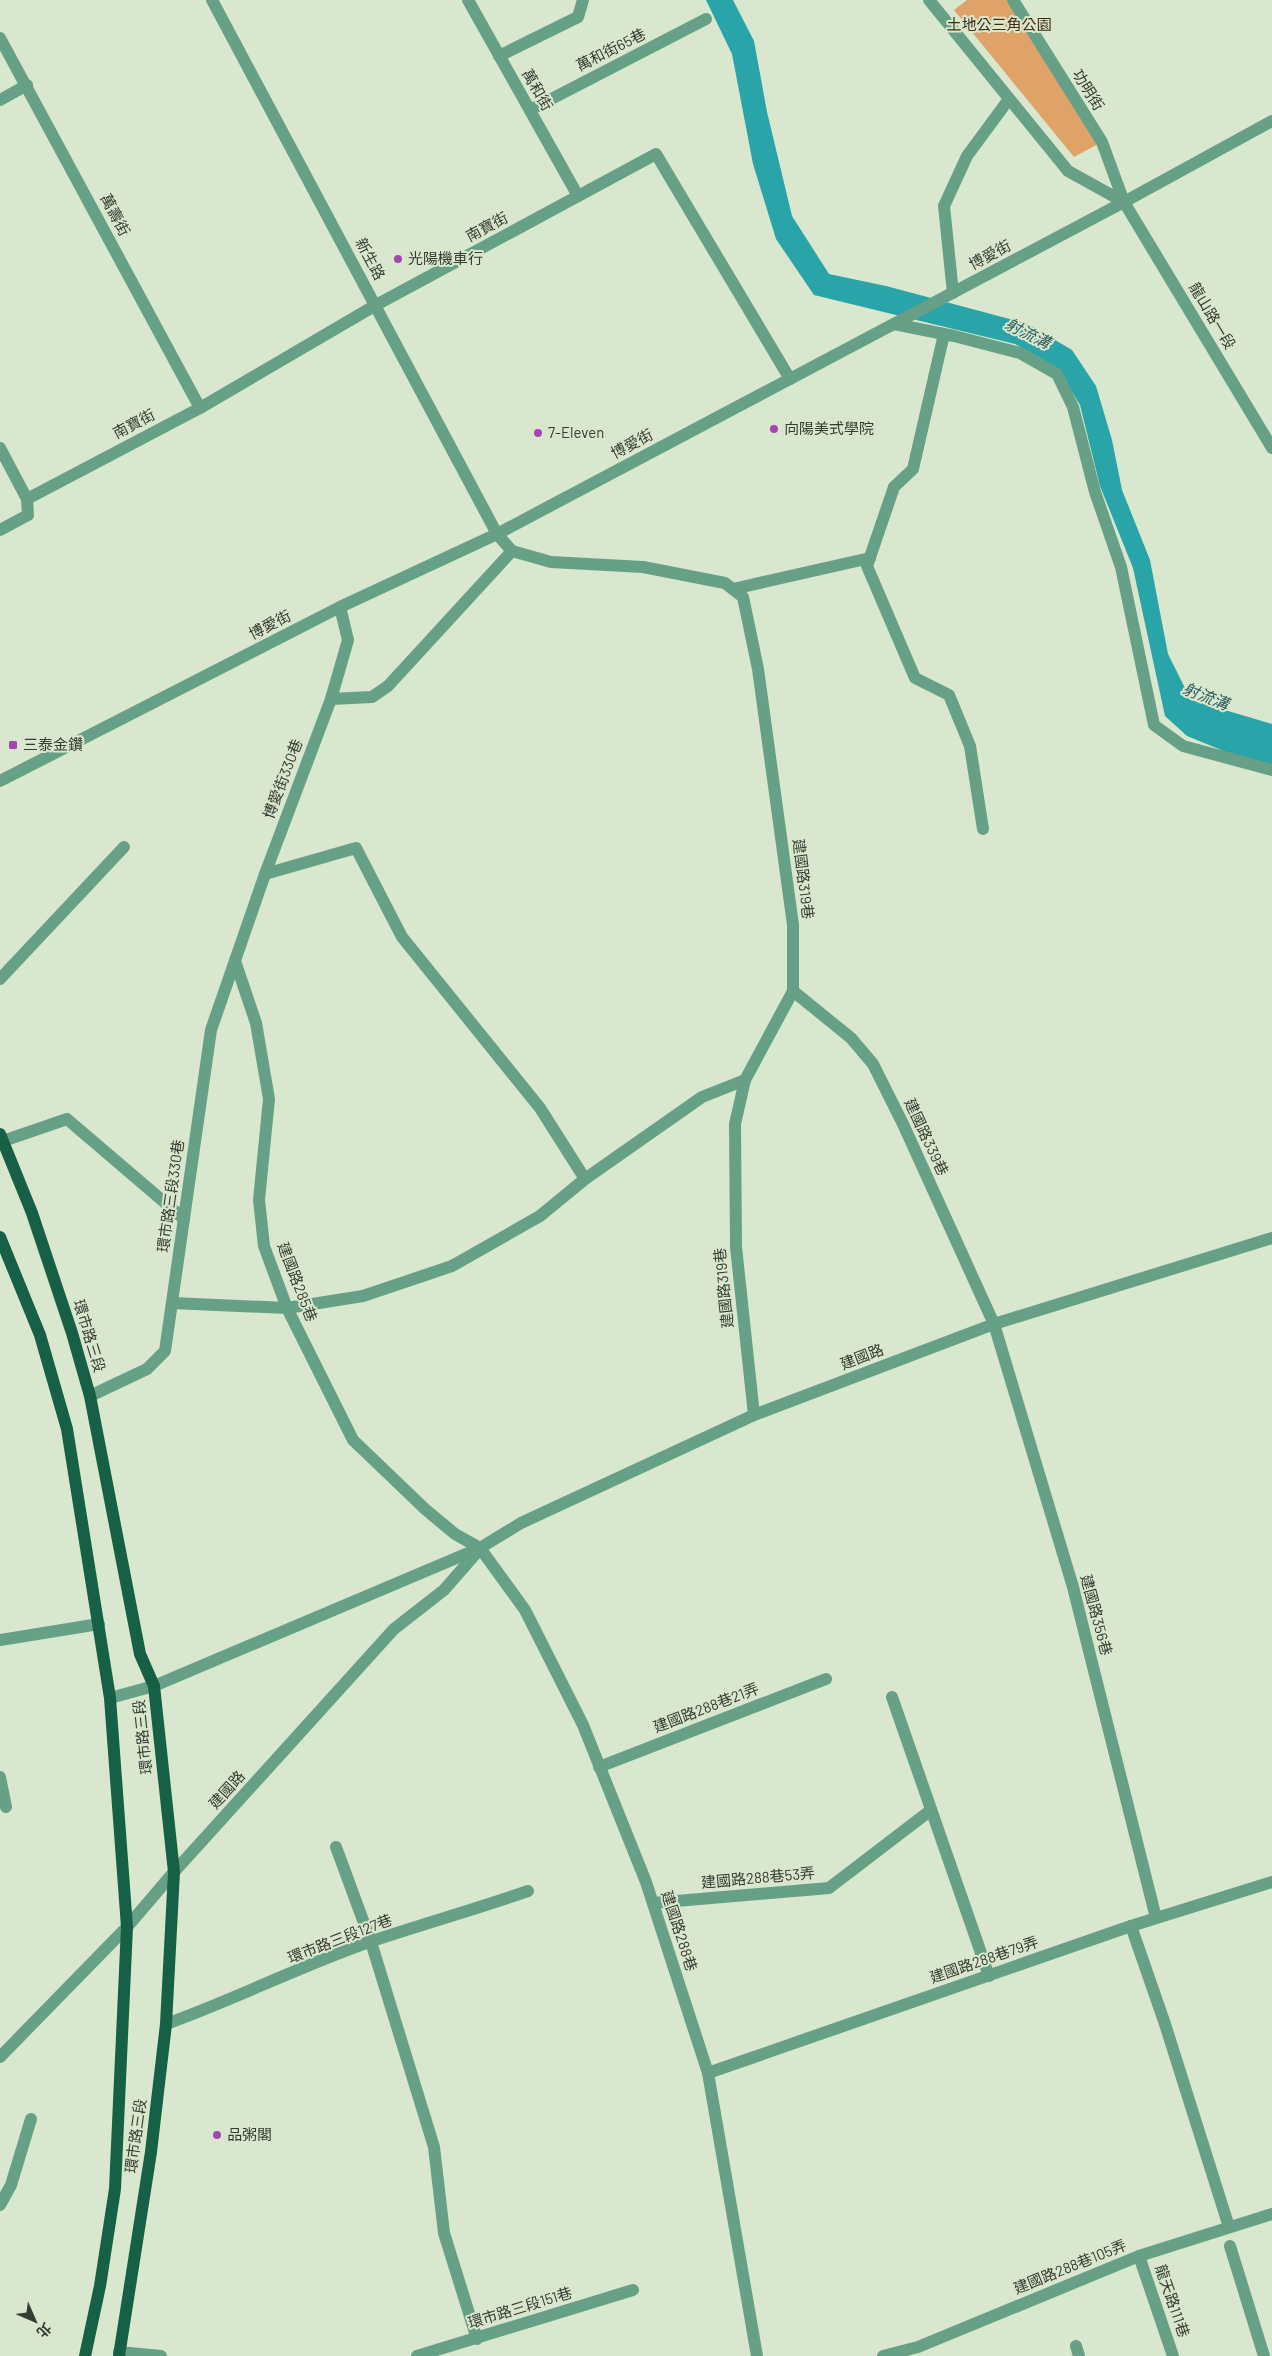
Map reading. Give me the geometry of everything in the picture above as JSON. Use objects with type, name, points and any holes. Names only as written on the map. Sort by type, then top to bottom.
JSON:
[{"type":"main road","name":"環市路三段","points":[[2,1137],[35,1222],[72,1333],[90,1396],[140,1654],[154,1686],[174,1872],[166,2024],[151,2152],[119,2354]]},
{"type":"main road","name":"環市路三段","points":[[0,1237],[40,1335],[67,1429],[110,1698],[127,1927],[115,2189],[100,2286],[85,2356]]},
{"type":"street","name":"新生路","points":[[212,0],[497,534]]},
{"type":"street","name":"萬和街","points":[[468,0],[578,196]]},
{"type":"street","points":[[499,56],[578,17],[583,0]]},
{"type":"street","points":[[929,0],[1068,171],[1124,202]]},
{"type":"street","name":"功明街","points":[[1013,0],[1102,142],[1124,202]]},
{"type":"street","name":"萬和街65巷","points":[[530,110],[706,19]]},
{"type":"street","name":"萬壽街","points":[[0,38],[200,408]]},
{"type":"street","points":[[0,100],[27,85]]},
{"type":"street","points":[[952,293],[944,206],[967,156],[1009,99]]},
{"type":"street","name":"博愛街","points":[[0,781],[340,607],[497,534],[1124,202],[1272,121]]},
{"type":"street","name":"南寶街","points":[[27,499],[200,408],[376,305],[656,154],[790,379]]},
{"type":"street","name":"龍山路一段","points":[[1124,202],[1272,448]]},
{"type":"street","points":[[894,324],[1020,353],[1057,374],[1073,407],[1095,492],[1121,567],[1154,725],[1183,746],[1272,770]]},
{"type":"street","points":[[944,334],[913,468],[894,487],[867,566],[915,678],[949,695],[970,746],[983,829]]},
{"type":"street","points":[[0,448],[27,499],[28,516],[0,530]]},
{"type":"street","points":[[497,534],[512,551],[551,562],[643,567],[725,582],[733,589],[870,558]]},
{"type":"street","points":[[331,699],[372,697],[388,686],[512,551]]},
{"type":"street","name":"建國路319巷","points":[[733,589],[743,597],[758,669],[793,925],[793,991],[745,1080],[735,1124],[736,1246],[754,1415]]},
{"type":"street","name":"博愛街330巷","points":[[235,961],[265,874],[331,699],[348,640],[340,607]]},
{"type":"street","points":[[0,979],[124,847]]},
{"type":"street","points":[[265,874],[356,848],[402,937],[540,1108],[585,1179]]},
{"type":"street","name":"環市路三段330巷","points":[[90,1396],[147,1369],[165,1351],[210,1030],[235,961]]},
{"type":"street","name":"建國路285巷","points":[[235,961],[256,1023],[269,1099],[259,1200],[264,1246],[287,1308],[353,1440],[425,1509],[455,1534],[480,1548]]},
{"type":"street","name":"建國路339巷","points":[[793,991],[851,1038],[873,1064],[903,1124],[994,1324]]},
{"type":"street","points":[[172,1303],[287,1308],[363,1296],[452,1266],[540,1216],[585,1179],[702,1097],[745,1080]]},
{"type":"street","points":[[2,1137],[67,1118],[184,1219]]},
{"type":"street","name":"建國路","points":[[110,1698],[154,1686],[480,1548],[521,1523],[754,1415],[994,1324],[1272,1238]]},
{"type":"street","name":"建國路356巷","points":[[994,1324],[1073,1587],[1156,1918]]},
{"type":"street","name":"建國路","points":[[0,2057],[127,1927],[174,1872],[394,1628],[444,1590],[480,1548]]},
{"type":"street","name":"建國路288巷","points":[[480,1548],[526,1610],[583,1725],[653,1903],[708,2073],[757,2356]]},
{"type":"street","points":[[0,1640],[99,1624]]},
{"type":"street","name":"建國路288巷21弄","points":[[599,1767],[826,1679]]},
{"type":"street","points":[[892,1697],[989,1976]]},
{"type":"street","points":[[0,1777],[6,1807]]},
{"type":"street","name":"建國路288巷53弄","points":[[653,1903],[829,1888],[931,1810]]},
{"type":"street","points":[[336,1847],[371,1942],[434,2147],[444,2233],[477,2339]]},
{"type":"street","name":"建國路288巷79弄","points":[[708,2073],[1131,1926],[1272,1882]]},
{"type":"street","name":"環市路三段127巷","points":[[166,2024],[371,1942],[475,1910],[528,1891]]},
{"type":"street","points":[[1131,1926],[1165,2024],[1229,2227]]},
{"type":"street","points":[[0,2205],[11,2185],[31,2119]]},
{"type":"street","name":"建國路288巷105弄","points":[[883,2356],[918,2346],[1139,2256],[1272,2214]]},
{"type":"street","points":[[1230,2246],[1264,2356]]},
{"type":"street","name":"龍天路111巷","points":[[1139,2256],[1174,2356]]},
{"type":"street","name":"環市路三段151巷","points":[[416,2356],[633,2290]]},
{"type":"street","points":[[119,2354],[160,2356]]},
{"type":"green space","name":"土地公三角公園","points":[[967,0],[1013,0],[1102,142],[1074,157],[954,10]]},
{"type":"water","name":"射流溝","points":[[706,0],[733,0],[754,41],[767,112],[792,216],[829,274],[886,286],[1028,324],[1072,350],[1096,386],[1112,440],[1122,490],[1150,560],[1168,654],[1191,700],[1272,724],[1272,765],[1231,754],[1187,736],[1165,716],[1133,568],[1100,486],[1080,405],[1058,369],[1015,344],[814,295],[776,239],[753,164],[732,54]]},
{"type":"place","name":"光陽機車行","points":[[398,259]]},
{"type":"place","name":"向陽美式學院","points":[[774,429]]},
{"type":"place","name":"7-Eleven","points":[[538,433]]},
{"type":"place","name":"三泰金鑽","points":[[13,745]]},
{"type":"place","name":"品粥閣","points":[[217,2135]]}]
